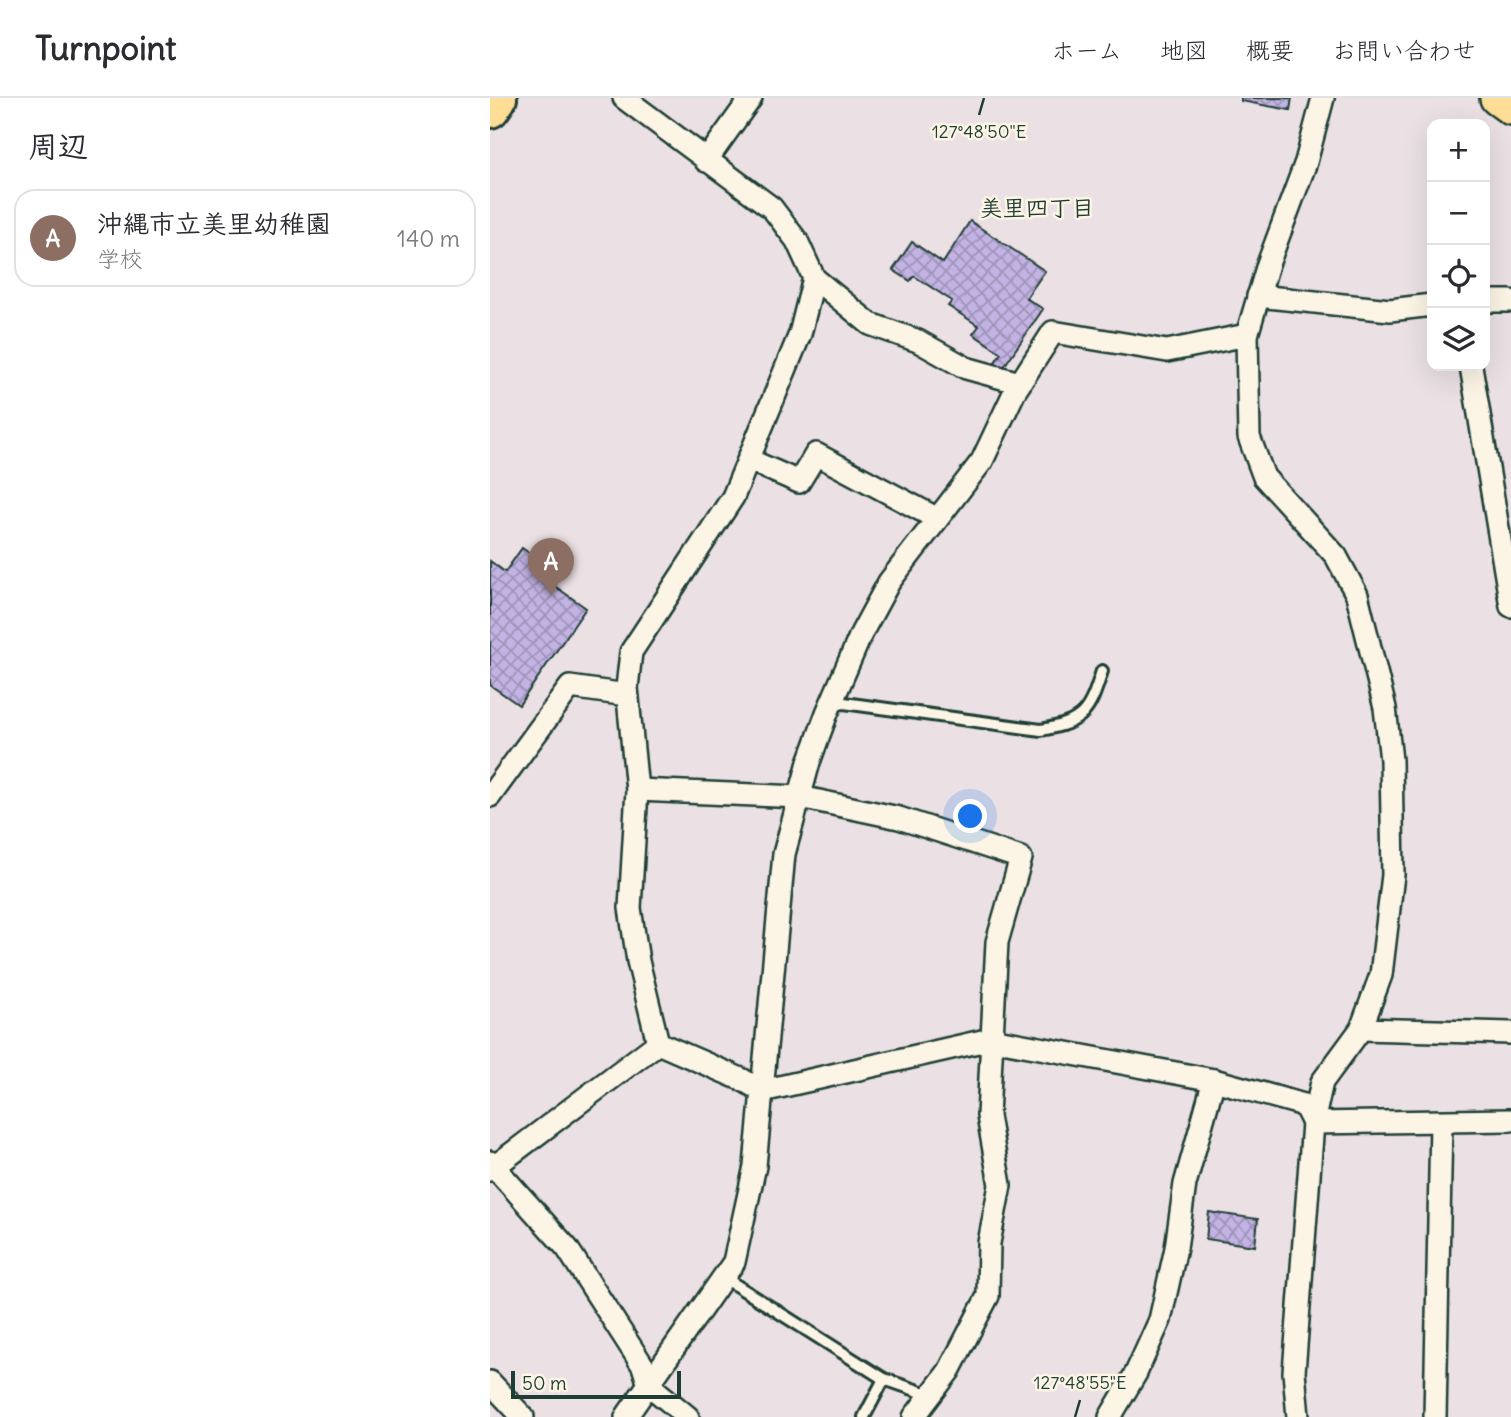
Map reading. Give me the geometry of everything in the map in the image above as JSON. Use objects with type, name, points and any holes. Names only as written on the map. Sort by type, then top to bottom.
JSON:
[{"type":"highway","points":[[490,108],[497,98]]},
{"type":"main road","points":[[1497,98],[1511,108]]},
{"type":"street","points":[[624,98],[772,208],[797,241],[814,278],[870,324],[918,341],[966,368],[1020,383]]},
{"type":"street","points":[[706,161],[751,98]]},
{"type":"street","points":[[1298,1417],[1294,1372],[1312,1123],[1322,1082],[1361,1029],[1381,975],[1393,875],[1391,760],[1385,708],[1357,595],[1336,556],[1264,477],[1249,436],[1247,335],[1258,296],[1306,162],[1323,98]]},
{"type":"street","points":[[658,1043],[638,961],[630,908],[637,790],[627,695],[631,652],[733,497],[800,334],[814,278]]},
{"type":"street","points":[[1258,296],[1390,310],[1427,306]]},
{"type":"street","points":[[1490,301],[1511,301]]},
{"type":"street","points":[[626,1417],[734,1262],[755,1166],[784,854],[831,704],[862,632],[889,582],[982,461],[1020,383],[1053,332],[1167,351],[1247,335]]},
{"type":"street","points":[[1472,371],[1511,606]]},
{"type":"street","points":[[749,460],[799,482],[816,454],[936,518]]},
{"type":"street","points":[[490,796],[570,687],[627,695]]},
{"type":"street","points":[[637,790],[800,797],[899,818],[1021,858],[997,943],[988,1116],[1000,1185],[989,1242],[988,1296],[949,1371],[914,1417]]},
{"type":"street","points":[[1361,1029],[1511,1033]]},
{"type":"street","points":[[658,1043],[762,1091],[991,1039],[1214,1080],[1304,1105],[1312,1123]]},
{"type":"street","points":[[658,1043],[491,1166],[567,1248],[643,1366],[649,1385],[688,1417]]},
{"type":"street","points":[[1110,1417],[1136,1373],[1160,1320],[1176,1248],[1185,1184],[1214,1080]]},
{"type":"street","points":[[1312,1123],[1511,1120]]},
{"type":"street","points":[[1435,1417],[1441,1123]]},
{"type":"street","points":[[490,1382],[523,1417]]},
{"type":"lane","points":[[831,704],[844,703],[1041,730],[1071,724],[1093,701],[1102,671]]},
{"type":"lane","points":[[723,1277],[884,1380],[930,1395]]},
{"type":"lane","points":[[864,1417],[884,1380]]},
{"type":"building","points":[[1241,98],[1292,98],[1290,110],[1241,101]]},
{"type":"building","points":[[970,221],[1045,271],[1026,298],[1043,309],[1003,368],[995,362],[1001,353],[973,334],[979,326],[948,306],[952,301],[914,276],[910,281],[893,270],[912,242],[943,263]]},
{"type":"building","points":[[522,548],[553,569],[546,580],[586,608],[519,705],[490,685],[490,561],[505,572]]},
{"type":"building","points":[[1209,1212],[1258,1219],[1255,1246],[1206,1239]]},
{"type":"place","name":"沖縄市立美里幼稚園","points":[[551,596]]},
{"type":"district","name":"美里四丁目","points":[[1037,207]]}]
